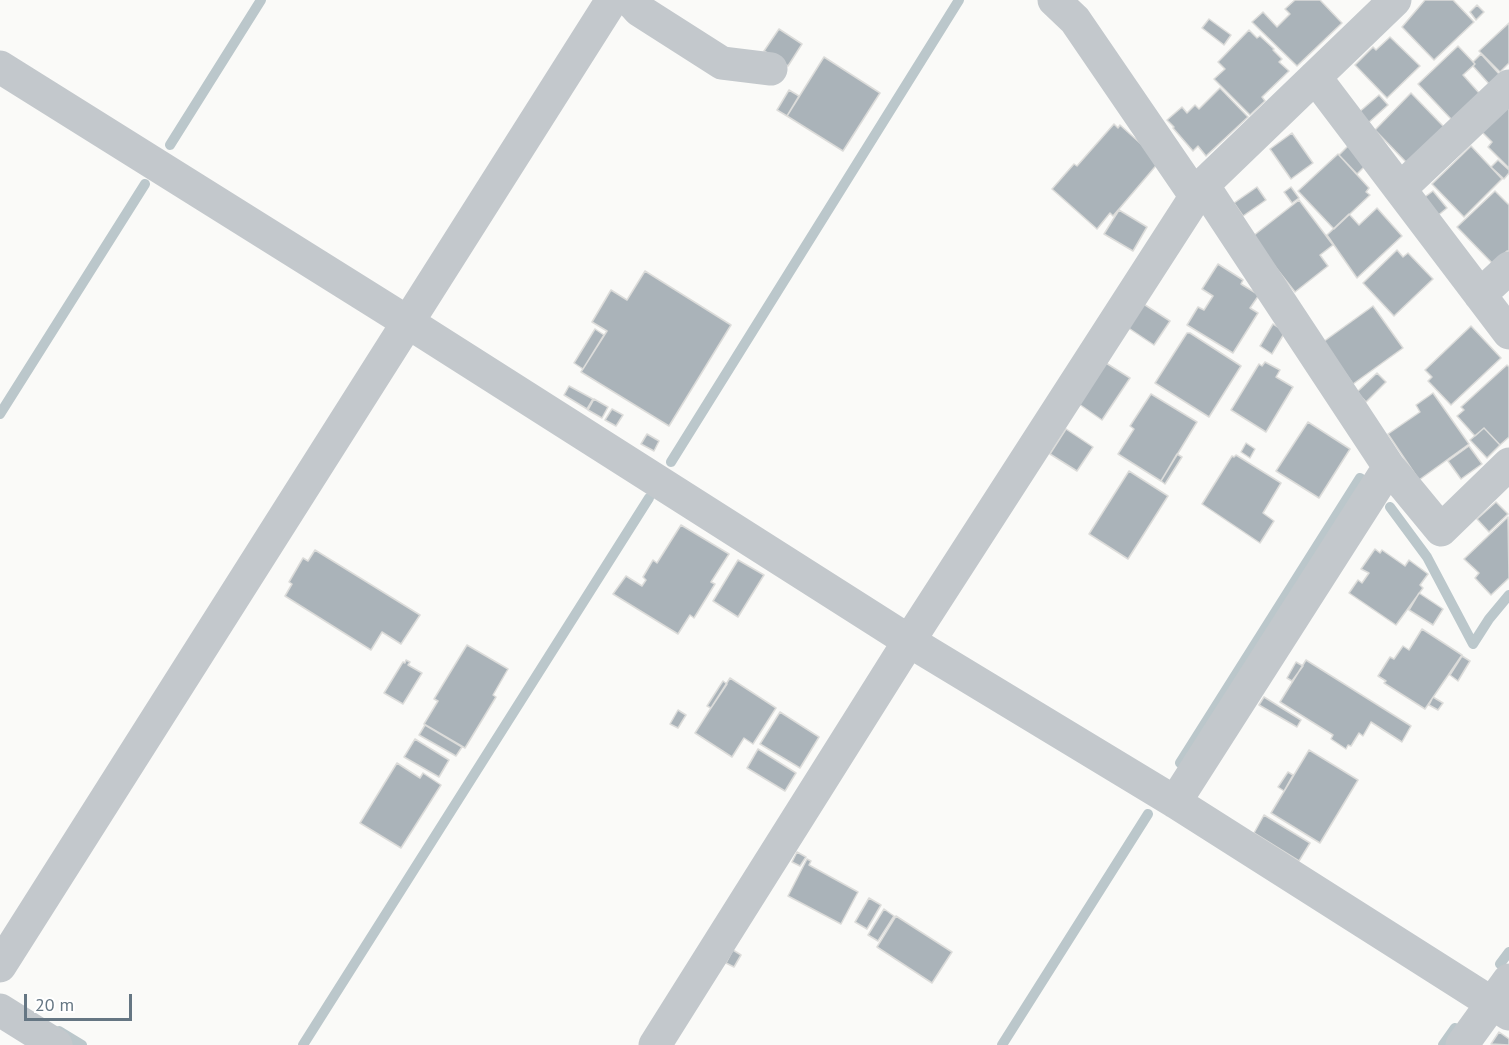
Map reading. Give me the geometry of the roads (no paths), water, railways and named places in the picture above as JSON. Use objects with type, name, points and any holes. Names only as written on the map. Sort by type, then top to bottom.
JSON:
[{"type":"street","points":[[0,966],[612,0]]},
{"type":"street","points":[[630,0],[639,10],[722,63],[771,69]]},
{"type":"street","points":[[1054,0],[1075,20],[1200,191],[1389,467],[1441,530],[1509,464]]},
{"type":"street","points":[[655,1045],[909,641],[1200,191],[1395,0]]},
{"type":"street","points":[[0,67],[909,641],[1503,999],[1462,1045]]},
{"type":"street","points":[[1315,77],[1509,333]]},
{"type":"street","points":[[1400,189],[1509,86]]},
{"type":"street","points":[[1480,295],[1509,268]]},
{"type":"street","points":[[1175,802],[1389,467]]},
{"type":"street","points":[[0,1010],[56,1045]]},
{"type":"waterway","points":[[170,145],[261,0]]},
{"type":"waterway","points":[[671,462],[959,0]]},
{"type":"waterway","points":[[0,414],[145,184]]},
{"type":"waterway","points":[[1180,763],[1360,478],[1365,482]]},
{"type":"waterway","points":[[303,1045],[649,498]]},
{"type":"waterway","points":[[1390,507],[1427,557],[1473,644],[1489,619],[1509,595]]},
{"type":"waterway","points":[[1002,1045],[1148,814]]},
{"type":"waterway","points":[[1500,964],[1509,952]]},
{"type":"waterway","points":[[1443,1045],[1455,1028]]},
{"type":"waterway","points":[[59,1031],[82,1045]]}]
